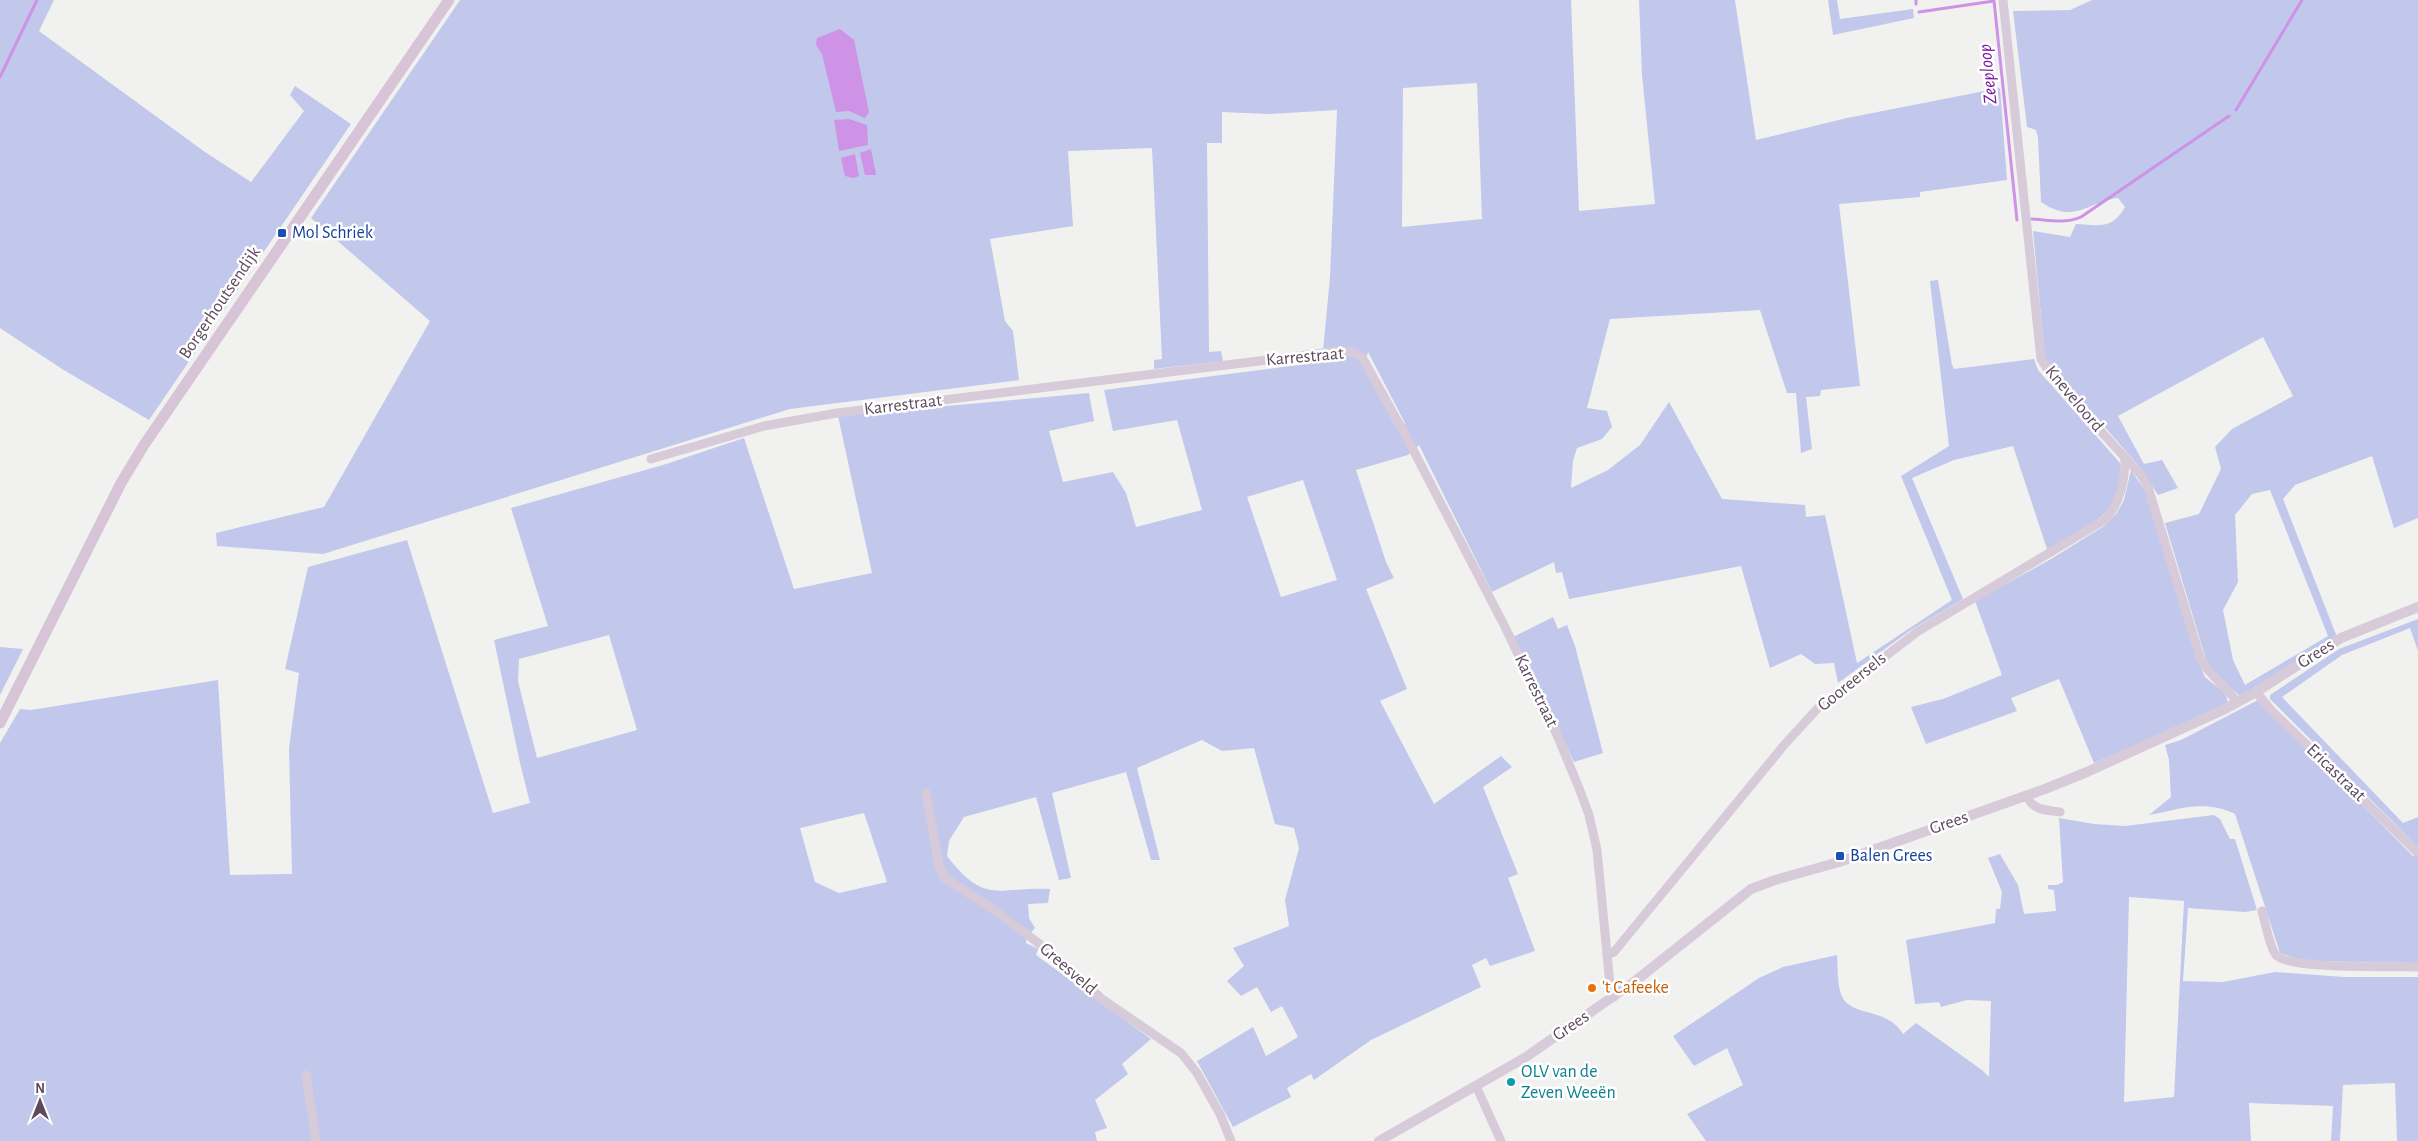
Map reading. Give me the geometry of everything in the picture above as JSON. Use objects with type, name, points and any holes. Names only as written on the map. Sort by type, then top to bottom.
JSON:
[{"type":"main road","name":"Borgerhoutsendijk","points":[[0,723],[121,483],[144,444],[449,0]]},
{"type":"street","name":"Kneveloord","points":[[2003,0],[2029,260],[2041,358],[2054,380],[2141,475],[2154,500],[2200,656],[2207,669],[2238,702]]},
{"type":"street","name":"Karrestraat","points":[[651,459],[794,419],[1340,352],[1352,352],[1362,357],[1408,440],[1504,626],[1557,735],[1589,815],[1597,850],[1610,985],[1614,996]]},
{"type":"street","name":"Gooreersels","points":[[1607,955],[1614,952],[1785,744],[1818,709],[1917,632],[2106,519],[2117,506],[2121,496],[2125,457]]},
{"type":"street","name":"Grees","points":[[1379,1141],[1526,1057],[1614,996],[1751,889],[1775,880],[1839,862],[2026,796],[2087,772],[2238,702],[2341,638],[2418,608]]},
{"type":"street","name":"Ericastraat","points":[[2256,692],[2271,710],[2418,853]]},
{"type":"street","name":"Greesveld","points":[[926,792],[939,864],[945,878],[955,887],[975,896],[1037,942],[1102,999],[1181,1053],[1197,1073],[1220,1114],[1231,1141]]},
{"type":"street","points":[[2026,796],[2029,803],[2035,807],[2060,812]]},
{"type":"street","points":[[2262,911],[2275,954],[2282,961],[2322,965],[2418,967]]},
{"type":"street","points":[[306,1075],[316,1141]]},
{"type":"street","points":[[1476,1086],[1501,1141]]},
{"type":"shaded area","points":[[0,0],[54,0],[39,31],[205,152],[251,182],[304,111],[290,95],[295,86],[351,124],[149,420],[62,369],[0,328]]},
{"type":"shaded area","points":[[460,0],[1571,0],[1579,211],[1655,204],[1642,75],[1639,0],[1735,0],[1756,140],[1847,118],[2000,88],[2007,180],[1920,192],[1920,197],[1839,204],[1860,386],[1821,390],[1820,396],[1806,397],[1812,449],[1801,453],[1796,393],[1787,393],[1760,310],[1610,319],[1587,408],[1607,411],[1612,427],[1602,439],[1577,448],[1573,461],[1571,488],[1608,470],[1640,445],[1669,402],[1722,499],[1805,505],[1806,517],[1825,515],[1857,663],[1952,600],[1901,476],[1949,446],[1930,281],[1938,280],[1954,369],[2034,359],[2038,370],[2120,463],[2120,480],[2110,507],[2100,518],[2089,527],[2048,552],[2013,446],[1954,460],[1912,478],[1963,599],[1911,630],[1838,683],[1834,663],[1815,664],[1801,654],[1770,668],[1741,566],[1569,599],[1562,572],[1556,573],[1554,562],[1492,592],[1419,445],[1408,455],[1356,470],[1386,562],[1394,578],[1366,589],[1407,689],[1380,701],[1434,804],[1501,756],[1512,767],[1483,787],[1518,874],[1508,878],[1535,951],[1490,966],[1486,958],[1472,965],[1481,987],[1371,1040],[1314,1080],[1311,1074],[1287,1088],[1291,1097],[1233,1127],[1197,1061],[1253,1027],[1266,1056],[1298,1037],[1282,1006],[1271,1012],[1257,987],[1241,996],[1227,981],[1244,966],[1233,948],[1289,926],[1285,900],[1299,848],[1294,828],[1275,824],[1254,748],[1222,751],[1202,740],[1137,768],[1160,860],[1151,860],[1126,772],[1052,793],[1071,878],[1059,880],[1036,797],[964,817],[949,841],[947,856],[972,882],[982,887],[1004,891],[1050,889],[1048,903],[1028,904],[1029,918],[1035,928],[1027,937],[1026,943],[1038,949],[1036,955],[1151,1039],[1122,1064],[1128,1074],[1095,1100],[1107,1128],[1095,1132],[1097,1141],[0,1141],[0,743],[20,709],[31,710],[218,680],[230,875],[292,874],[289,748],[299,673],[285,669],[308,567],[407,540],[493,813],[530,803],[494,640],[548,626],[511,508],[663,465],[744,438],[794,589],[872,573],[838,416],[1089,393],[1094,421],[1049,431],[1063,482],[1113,472],[1126,493],[1136,527],[1202,510],[1177,420],[1113,431],[1104,390],[1322,362],[1330,277],[1337,110],[1268,114],[1222,112],[1222,143],[1207,143],[1209,352],[1221,351],[1223,361],[1154,369],[1154,360],[1162,359],[1152,148],[1068,151],[1073,226],[990,239],[1005,321],[1013,331],[1019,380],[790,409],[323,554],[217,546],[216,533],[324,507],[430,321],[311,218]],"holes":[[[1477,83],[1482,219],[1402,227],[1403,88]],[[1368,352],[1405,423],[1398,430],[1364,366]],[[1303,480],[1337,580],[1281,597],[1247,497]],[[609,635],[637,730],[537,758],[518,681],[519,659]],[[864,813],[887,882],[839,893],[815,882],[800,828]]]},
{"type":"shaded area","points":[[1828,0],[1837,0],[1840,19],[1913,9],[1914,18],[1833,35]]},
{"type":"shaded area","points":[[2092,0],[2418,0],[2418,518],[2394,528],[2372,456],[2295,485],[2283,499],[2337,637],[2240,696],[2222,681],[2207,663],[2165,523],[2199,514],[2221,469],[2215,447],[2232,429],[2293,396],[2263,337],[2118,416],[2144,464],[2162,460],[2178,488],[2158,495],[2139,466],[2045,359],[2033,231],[2070,237],[2076,224],[2098,225],[2110,223],[2115,220],[2125,207],[2118,198],[2081,210],[2063,212],[2041,202],[2038,138],[2036,130],[2027,127],[2013,11],[2070,10]],"holes":[[[2270,490],[2328,636],[2245,685],[2233,660],[2223,610],[2238,582],[2235,515],[2252,494]]]},
{"type":"shaded area","points":[[840,29],[854,40],[869,112],[865,118],[849,111],[836,112],[822,54],[816,45],[817,38]]},
{"type":"shaded area","points":[[849,119],[867,125],[868,145],[839,151],[834,120]]},
{"type":"shaded area","points":[[871,149],[876,175],[865,175],[860,153]]},
{"type":"shaded area","points":[[855,154],[859,176],[853,178],[845,176],[841,158]]},
{"type":"shaded area","points":[[2131,470],[2146,492],[2196,656],[2205,677],[2225,693],[2228,702],[2195,720],[2094,763],[2059,679],[2011,698],[2017,711],[1926,744],[1911,707],[1943,699],[2002,675],[1975,601],[2051,559],[2104,526],[2116,514],[2124,500]]},
{"type":"shaded area","points":[[1553,617],[1558,629],[1567,625],[1575,646],[1603,753],[1574,762],[1513,637]]},
{"type":"shaded area","points":[[2418,619],[2418,651],[2410,628],[2342,655],[2282,697],[2403,823],[2418,817],[2418,847],[2270,699],[2270,695],[2339,649]]},
{"type":"shaded area","points":[[0,647],[23,649],[0,695]]},
{"type":"shaded area","points":[[2258,700],[2413,856],[2418,853],[2418,963],[2303,961],[2280,953],[2235,814],[2224,809],[2203,806],[2149,815],[2171,797],[2169,760],[2165,745],[2181,740]]},
{"type":"shaded area","points":[[2214,815],[2220,819],[2230,839],[2235,839],[2257,910],[2245,912],[2188,908],[2183,981],[2223,982],[2275,972],[2344,977],[2418,977],[2418,1141],[2397,1141],[2395,1083],[2343,1085],[2340,1141],[2331,1141],[2333,1106],[2249,1103],[2251,1141],[1706,1141],[1687,1114],[1743,1085],[1727,1048],[1694,1066],[1673,1036],[1759,978],[1783,967],[1837,955],[1839,985],[1845,1001],[1860,1010],[1887,1019],[1896,1025],[1903,1034],[1916,1023],[1989,1077],[1991,1001],[1967,1000],[1941,1007],[1939,1002],[1915,1004],[1906,940],[1995,923],[1996,909],[2000,909],[2002,892],[1988,858],[2000,854],[2018,885],[2024,914],[2056,911],[2054,890],[2048,889],[2048,885],[2057,885],[2063,882],[2059,818],[2094,824],[2125,826]],"holes":[[[2129,897],[2184,901],[2174,1097],[2124,1102]]]},
{"type":"waterway","name":"Zeeploop","points":[[0,77],[37,0]]},
{"type":"waterway","name":"Zeeploop","points":[[2236,110],[2302,0]]},
{"type":"waterway","name":"Zeeploop","points":[[1919,12],[1994,1],[2017,220]]},
{"type":"waterway","name":"Zeeploop","points":[[2032,219],[2063,221],[2081,217],[2229,116]]},
{"type":"place","name":"Mol Schriek","points":[[282,233]]},
{"type":"place","name":"Balen Grees","points":[[1840,856]]},
{"type":"place","name":"'t Cafeeke","points":[[1592,988]]},
{"type":"place","name":"OLV van de Zeven Weeën","points":[[1511,1082]]}]
